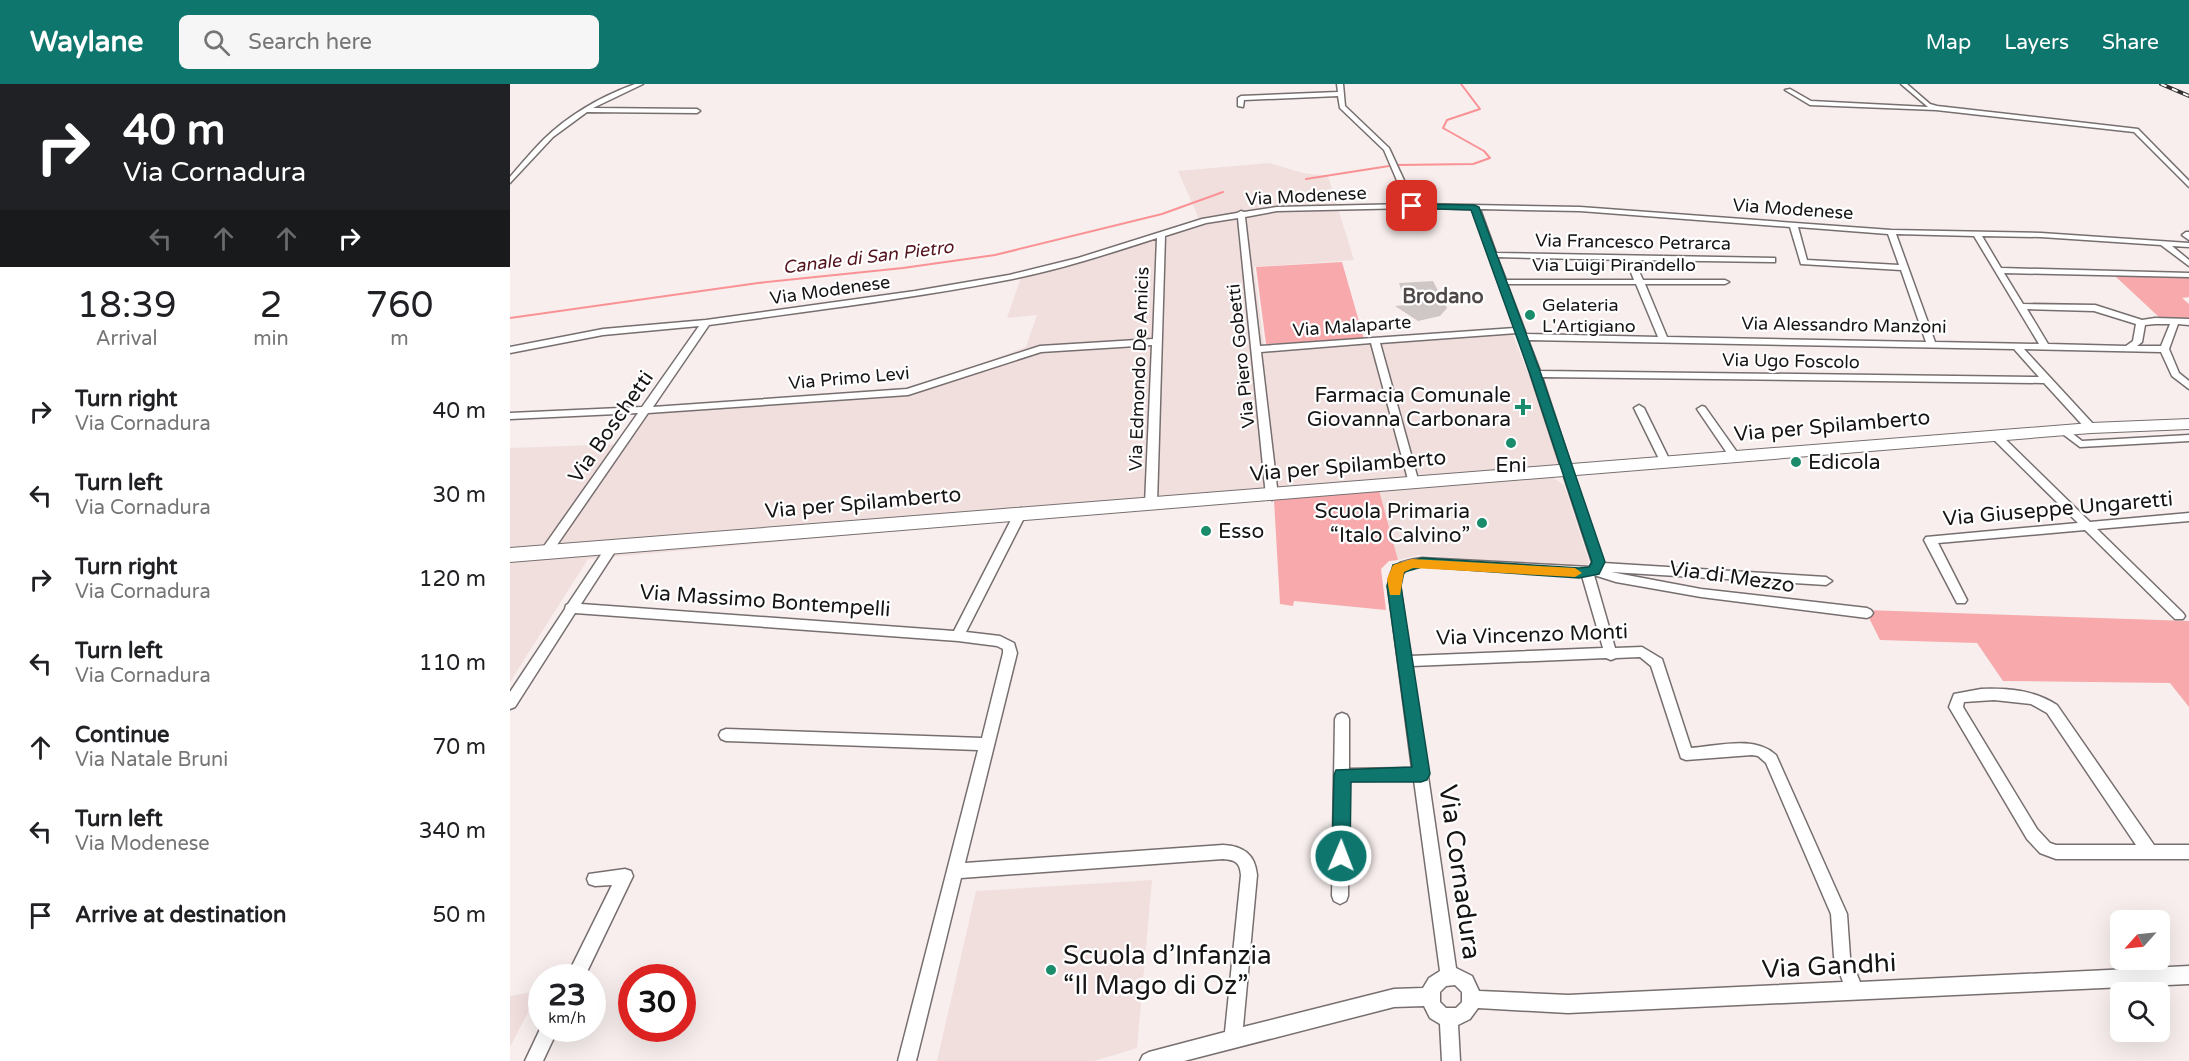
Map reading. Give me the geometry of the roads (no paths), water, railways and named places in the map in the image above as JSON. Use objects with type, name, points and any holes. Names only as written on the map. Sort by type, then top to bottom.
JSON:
[{"type":"main road","name":"Via per Spilamberto","points":[[510,555],[1996,435],[2189,424]]},
{"type":"street","points":[[510,181],[550,137],[587,110],[621,91],[640,84]]},
{"type":"street","points":[[1340,84],[1342,107],[1386,149],[1396,165],[1412,206]]},
{"type":"street","points":[[1904,84],[1930,106],[1941,109]]},
{"type":"street","points":[[1788,90],[1810,103],[1941,109],[2133,129],[2140,133],[2189,185]]},
{"type":"street","points":[[1241,106],[1241,98],[1341,94]]},
{"type":"street","points":[[587,110],[697,111]]},
{"type":"street","name":"Via Modenese","points":[[510,350],[603,332],[706,323],[915,294],[1009,277],[1080,260],[1241,213],[1277,209],[1412,206],[1581,208],[1892,232],[1976,233],[2189,245]]},
{"type":"street","points":[[1474,207],[1536,374],[1594,548],[1593,570],[1611,655]]},
{"type":"street","name":"Via Piero Gobetti","points":[[1241,213],[1258,349],[1272,495]]},
{"type":"street","points":[[1793,224],[1804,262],[1904,268]]},
{"type":"street","points":[[1892,232],[1931,344]]},
{"type":"street","points":[[1976,233],[2045,346]]},
{"type":"street","name":"Via Edmondo De Amicis","points":[[1151,504],[1161,236]]},
{"type":"street","points":[[2164,244],[2189,264]]},
{"type":"street","name":"Via Francesco Petrarca","points":[[1493,255],[1773,260]]},
{"type":"street","points":[[1629,257],[1663,338]]},
{"type":"street","points":[[1998,270],[2189,275]]},
{"type":"street","name":"Via Luigi Pirandello","points":[[1503,282],[1725,282]]},
{"type":"street","points":[[2020,306],[2095,308],[2141,323],[2189,322]]},
{"type":"street","points":[[2175,321],[2164,349],[2175,374],[2189,386]]},
{"type":"street","name":"Via Boschetti","points":[[546,552],[706,323]]},
{"type":"street","points":[[2128,348],[2137,342],[2141,323]]},
{"type":"street","points":[[510,342],[566,332],[603,332]]},
{"type":"street","name":"Via Malaparte","points":[[1258,349],[1521,334]]},
{"type":"street","name":"Via Alessandro Manzoni","points":[[1521,334],[2164,349]]},
{"type":"street","points":[[1375,341],[1414,483]]},
{"type":"street","name":"Via Primo Levi","points":[[510,416],[647,410],[908,392],[1040,349],[1156,342]]},
{"type":"street","points":[[2015,345],[2091,428]]},
{"type":"street","name":"Via Ugo Foscolo","points":[[1536,374],[2046,380]]},
{"type":"street","points":[[1639,408],[1666,463]]},
{"type":"street","points":[[1702,410],[1735,457]]},
{"type":"street","points":[[2064,430],[2080,444],[2189,438]]},
{"type":"street","points":[[1996,435],[2179,616]]},
{"type":"street","points":[[958,636],[1021,512]]},
{"type":"street","name":"Via Giuseppe Ungaretti","points":[[1961,600],[1930,540],[2189,517]]},
{"type":"street","points":[[510,703],[612,547]]},
{"type":"street","name":"Via Cornadura","points":[[1449,976],[1394,586],[1395,573],[1404,565],[1422,562],[1593,570]]},
{"type":"street","points":[[1593,570],[1826,581]]},
{"type":"street","name":"Via di Mezzo","points":[[1593,570],[1616,578],[1701,593],[1866,614]]},
{"type":"street","name":"Via Massimo Bontempelli","points":[[570,608],[958,636],[1000,641],[1009,646],[1010,653],[907,1061]]},
{"type":"street","name":"Via Vincenzo Monti","points":[[1405,662],[1642,652],[1657,663],[1686,754],[1752,749],[1762,751],[1771,759],[1839,914],[1842,957],[1855,990]]},
{"type":"street","points":[[2151,853],[2052,709],[2044,702],[2029,696],[1959,698],[1956,707],[2038,843],[2056,852],[2151,853],[2189,852]]},
{"type":"street","points":[[1340,896],[1342,719]]},
{"type":"street","points":[[726,735],[987,744]]},
{"type":"street","name":"Via Cornadura","points":[[1342,775],[1421,774]]},
{"type":"street","points":[[955,871],[1223,852],[1241,854],[1246,857],[1249,882],[1233,1040]]},
{"type":"street","points":[[582,964],[625,876],[595,879]]},
{"type":"street","name":"Via Gandhi","points":[[1472,999],[1558,1004],[2189,975]]},
{"type":"street","points":[[1449,976],[1456,977],[1467,985],[1472,999],[1467,1012],[1455,1018],[1449,1018],[1436,1010],[1431,996],[1436,982],[1449,976]]},
{"type":"street","points":[[1149,1061],[1376,1002],[1394,998],[1431,996]]},
{"type":"street","points":[[1449,1018],[1451,1061]]},
{"type":"street","points":[[534,1061],[543,1042]]},
{"type":"waterway","name":"Canale di San Pietro","points":[[1397,165],[1473,164],[1490,158],[1484,151],[1443,128],[1447,120],[1480,109],[1461,84]]},
{"type":"waterway","name":"Canale di San Pietro","points":[[1306,179],[1389,166]]},
{"type":"waterway","name":"Canale di San Pietro","points":[[510,318],[758,283],[903,268],[995,255],[1162,214],[1223,192]]},
{"type":"railway","points":[[2161,84],[2189,96]]},
{"type":"place","name":"Gelateria L'Artigiano","points":[[1530,315]]},
{"type":"place","name":"Farmacia Comunale Giovanna Carbonara","points":[[1523,407]]},
{"type":"place","name":"Eni","points":[[1511,443]]},
{"type":"place","name":"Edicola","points":[[1796,462]]},
{"type":"place","name":"Scuola Primaria “Italo Calvino”","points":[[1482,523]]},
{"type":"place","name":"Esso","points":[[1206,531]]},
{"type":"place","name":"Scuola d’Infanzia “Il Mago di Oz”","points":[[1051,970]]},
{"type":"district","name":"Brodano","points":[[1443,297]]}]
